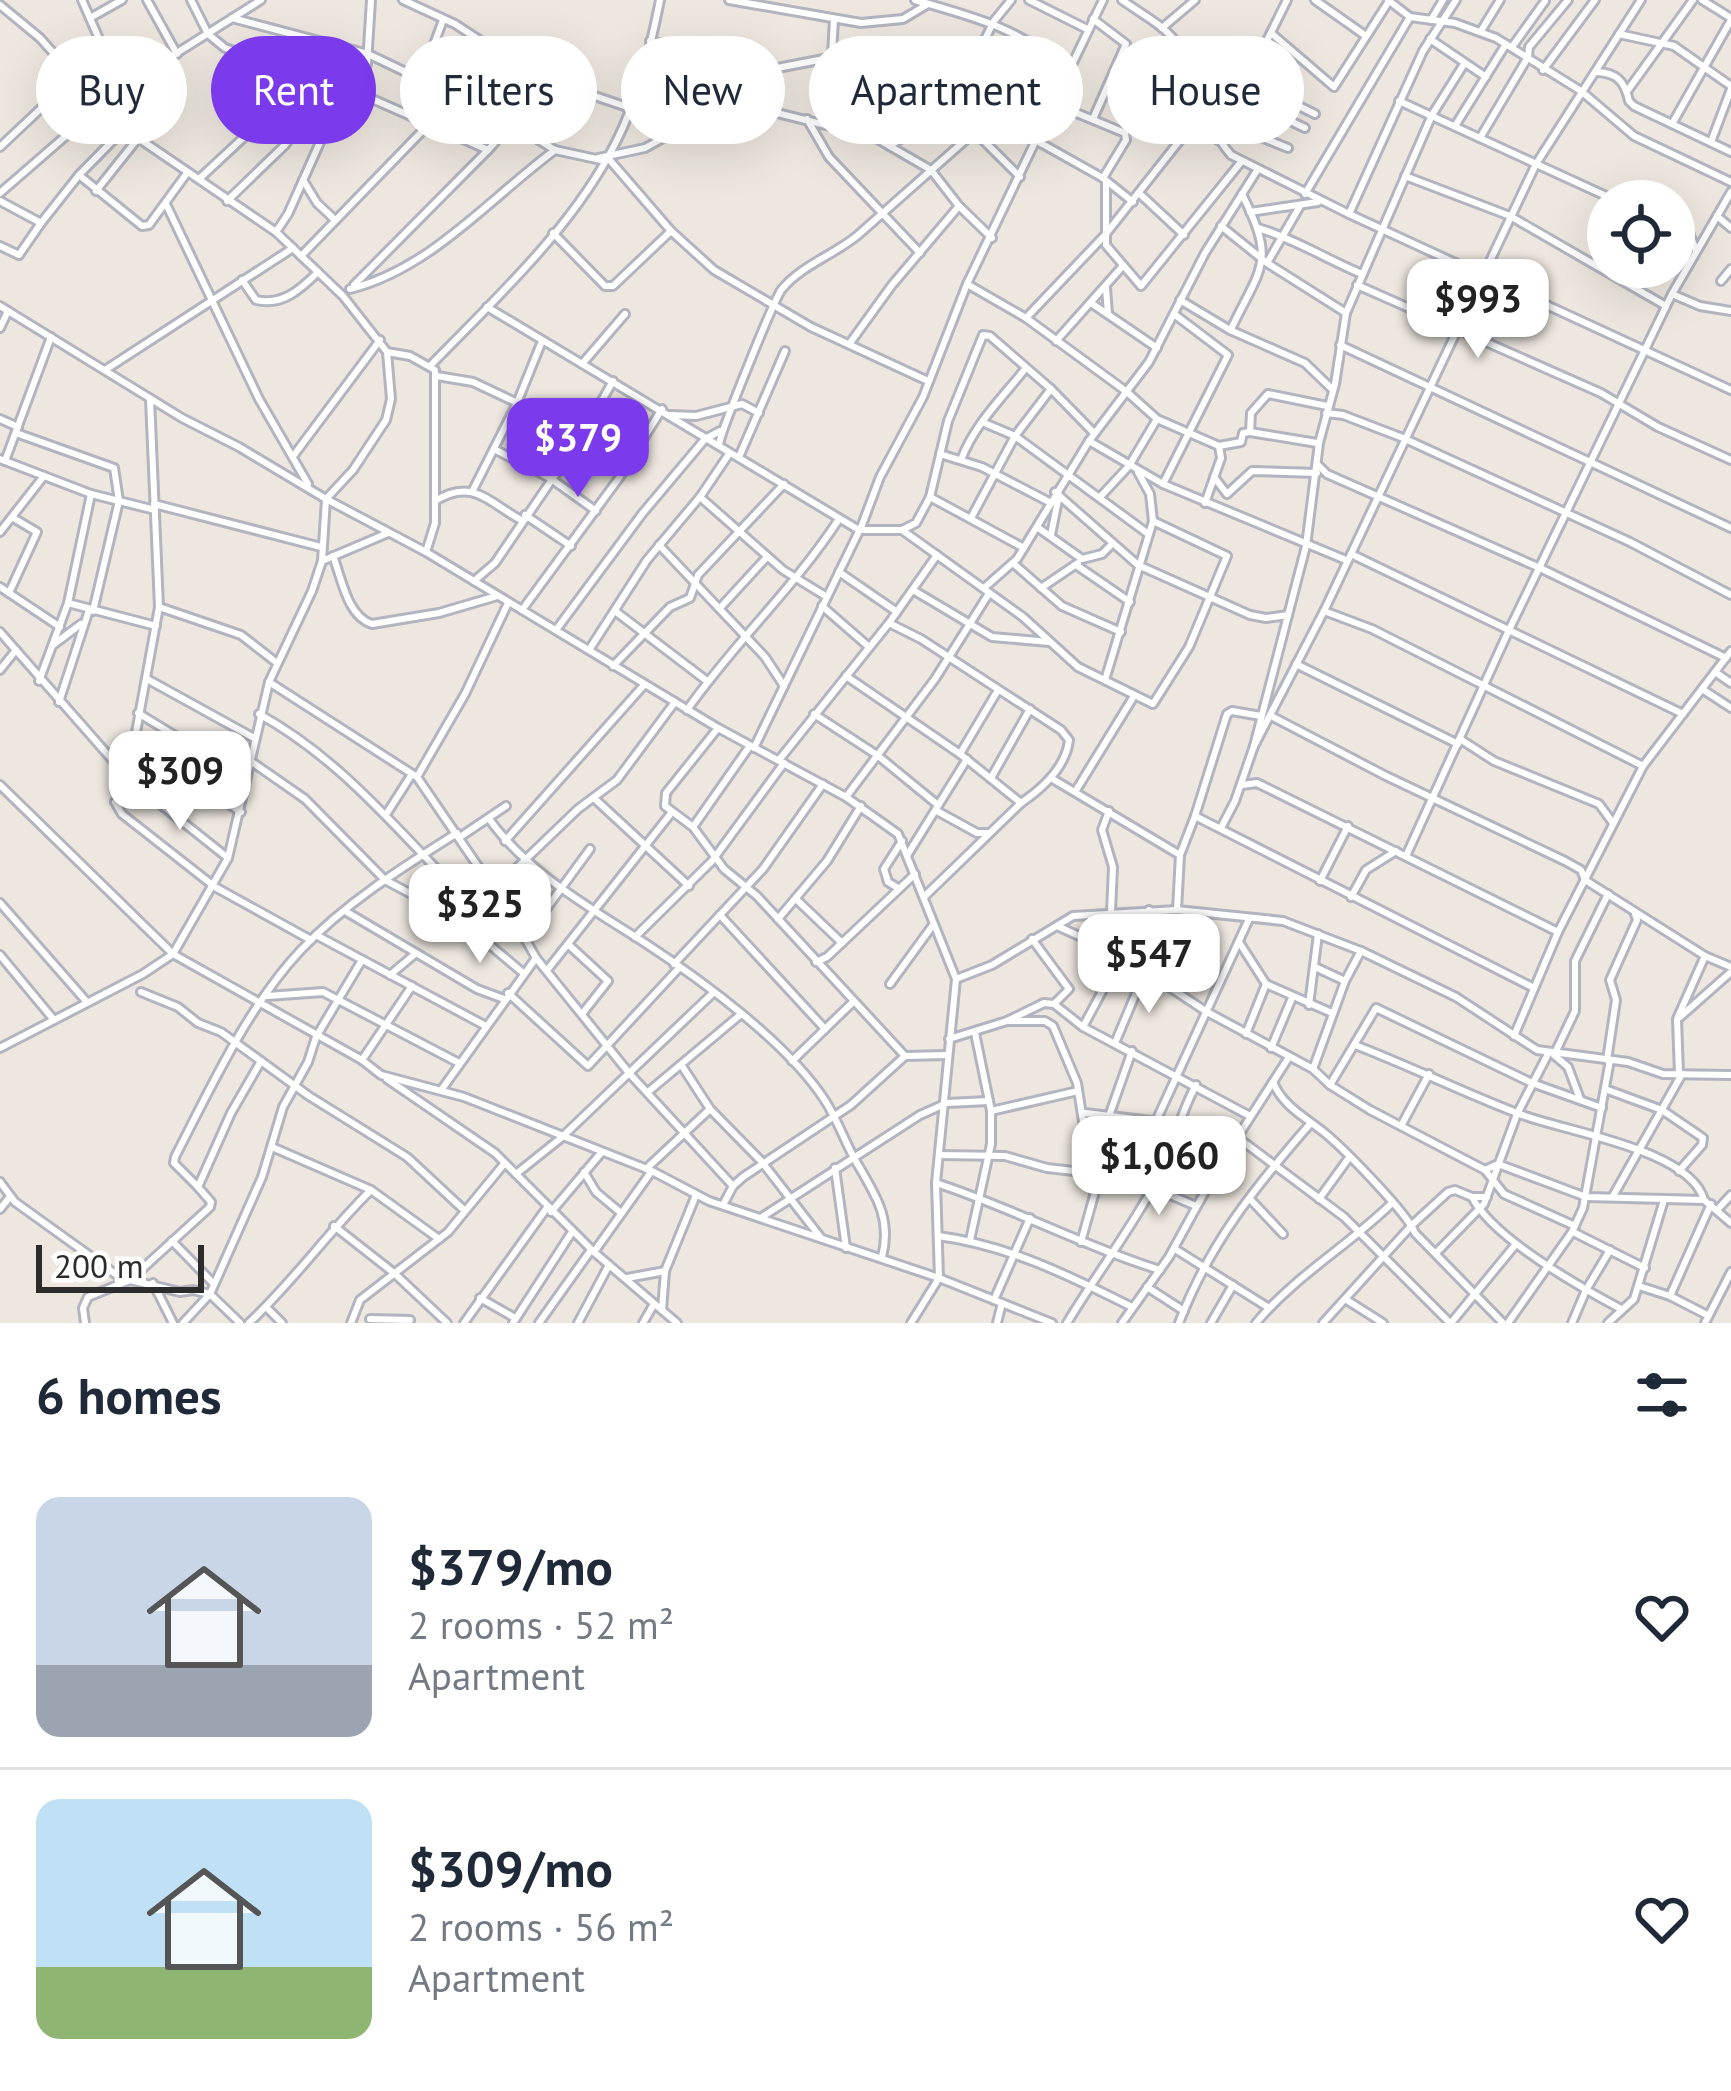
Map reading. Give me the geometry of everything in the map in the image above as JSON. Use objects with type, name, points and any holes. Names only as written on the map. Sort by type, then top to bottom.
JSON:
[{"type":"street","points":[[82,0],[98,36]]},
{"type":"street","points":[[90,18],[122,0]]},
{"type":"street","points":[[146,0],[166,36]]},
{"type":"street","points":[[191,0],[211,36]]},
{"type":"street","points":[[187,46],[262,0]]},
{"type":"street","points":[[369,36],[371,0]]},
{"type":"street","points":[[403,0],[533,75],[621,101]]},
{"type":"street","points":[[651,36],[660,0]]},
{"type":"street","points":[[729,0],[884,23],[903,19],[928,4]]},
{"type":"street","points":[[915,0],[994,21],[1020,36]]},
{"type":"street","points":[[988,36],[1011,0]]},
{"type":"street","points":[[1029,0],[1088,28]]},
{"type":"street","points":[[1083,38],[1103,0]]},
{"type":"street","points":[[1122,0],[1168,36]]},
{"type":"street","points":[[1137,10],[1145,0]]},
{"type":"street","points":[[1162,28],[1196,0]]},
{"type":"street","points":[[1270,36],[1287,0]]},
{"type":"street","points":[[1316,0],[1366,36]]},
{"type":"street","points":[[1431,20],[1443,0]]},
{"type":"street","points":[[1348,214],[1399,100],[1456,0]]},
{"type":"street","points":[[1481,31],[1500,0]]},
{"type":"street","points":[[1480,138],[1528,57],[1529,47],[1568,0]]},
{"type":"street","points":[[1544,70],[1595,0]]},
{"type":"street","points":[[1254,746],[1324,610],[1536,164],[1641,0]]},
{"type":"street","points":[[1628,90],[1698,0],[1731,19],[1672,124]]},
{"type":"street","points":[[1271,33],[1334,87],[1392,1],[1410,17],[1481,31],[1581,91],[1634,136],[1731,182]]},
{"type":"street","points":[[1455,126],[1544,1],[1557,10]]},
{"type":"street","points":[[0,2],[38,36]]},
{"type":"street","points":[[1305,194],[1410,17]]},
{"type":"street","points":[[232,18],[300,36]]},
{"type":"street","points":[[437,36],[443,19]]},
{"type":"street","points":[[833,36],[834,19]]},
{"type":"street","points":[[1093,19],[1126,44],[1093,119]]},
{"type":"street","points":[[1619,34],[1683,51],[1731,87],[1711,142]]},
{"type":"street","points":[[1430,40],[1486,77]]},
{"type":"street","points":[[1221,828],[1254,746],[1306,546],[1318,443],[1346,313],[1432,115],[1464,64]]},
{"type":"street","points":[[1595,72],[1615,75],[1634,106],[1731,152]]},
{"type":"street","points":[[1399,100],[1587,187]]},
{"type":"street","points":[[1304,109],[1315,114]]},
{"type":"street","points":[[0,147],[36,111]]},
{"type":"street","points":[[785,114],[807,119],[829,157],[920,253]]},
{"type":"street","points":[[1083,115],[1126,137],[1105,179],[1105,236],[1109,250],[1141,286],[1241,162]]},
{"type":"street","points":[[430,367],[553,233],[605,158],[621,125]]},
{"type":"street","points":[[41,223],[0,197],[59,144]]},
{"type":"street","points":[[0,246],[19,255],[79,175],[109,144]]},
{"type":"street","points":[[96,191],[138,144]]},
{"type":"street","points":[[0,1048],[173,954],[215,887],[241,812],[248,760],[269,682],[322,561],[326,499],[353,470],[386,419],[391,399],[387,352],[343,296],[276,232],[143,144]]},
{"type":"street","points":[[198,180],[237,144]]},
{"type":"street","points":[[227,201],[286,144]]},
{"type":"street","points":[[276,232],[319,144]]},
{"type":"street","points":[[301,256],[409,144]]},
{"type":"street","points":[[475,144],[488,150]]},
{"type":"street","points":[[343,296],[493,144]]},
{"type":"street","points":[[547,144],[605,158],[651,144]]},
{"type":"street","points":[[886,144],[931,170],[992,238]]},
{"type":"street","points":[[719,446],[721,430],[758,350],[773,303],[798,274],[842,249],[961,144]]},
{"type":"street","points":[[985,144],[1019,177]]},
{"type":"street","points":[[693,827],[752,747],[784,686],[1036,144]]},
{"type":"street","points":[[1042,144],[1105,179],[1132,202]]},
{"type":"street","points":[[1026,318],[1105,236],[1178,144]]},
{"type":"street","points":[[1222,144],[1241,162],[1305,194],[1731,390]]},
{"type":"street","points":[[1278,144],[1288,148]]},
{"type":"street","points":[[350,289],[398,269],[458,231],[556,149]]},
{"type":"street","points":[[605,158],[671,231],[714,270],[928,381]]},
{"type":"street","points":[[846,796],[948,658],[986,591],[1024,548],[1067,474],[1158,348],[1221,226],[1257,170]]},
{"type":"street","points":[[79,175],[142,226],[166,204],[187,173]]},
{"type":"street","points":[[1405,176],[1510,216],[1666,306]]},
{"type":"street","points":[[303,180],[335,220]]},
{"type":"street","points":[[1406,856],[1666,306],[1731,191]]},
{"type":"street","points":[[1140,194],[1184,235]]},
{"type":"street","points":[[1242,194],[1258,228],[1266,262]]},
{"type":"street","points":[[1250,212],[1321,201]]},
{"type":"street","points":[[166,204],[259,399],[310,487]]},
{"type":"street","points":[[1105,205],[1122,214]]},
{"type":"street","points":[[850,344],[959,206]]},
{"type":"street","points":[[1230,330],[1300,206]]},
{"type":"street","points":[[1714,220],[1731,228]]},
{"type":"street","points":[[1695,230],[1714,220]]},
{"type":"street","points":[[1221,226],[1266,262],[1346,313]]},
{"type":"street","points":[[1258,228],[1284,235],[1362,274]]},
{"type":"street","points":[[553,233],[605,286],[613,286],[671,231]]},
{"type":"street","points":[[105,370],[293,248]]},
{"type":"street","points":[[1056,341],[1122,267]]},
{"type":"street","points":[[1721,280],[1731,269]]},
{"type":"street","points":[[242,280],[256,300],[274,302],[294,294],[318,272]]},
{"type":"street","points":[[968,284],[1026,318],[1157,419],[1190,434],[1220,446],[1240,443],[1243,433],[1250,432],[1318,443]]},
{"type":"street","points":[[1357,285],[1601,393],[1731,460]]},
{"type":"street","points":[[1104,311],[1106,286]]},
{"type":"street","points":[[1672,294],[1700,306],[1731,311]]},
{"type":"street","points":[[1094,299],[1158,348]]},
{"type":"street","points":[[1180,300],[1230,330],[1305,363],[1343,415],[1567,514],[1731,595]]},
{"type":"street","points":[[487,307],[859,530],[902,530],[916,523],[930,497],[980,338],[989,336],[1051,389],[1092,437],[1133,468],[1306,546],[1349,557],[1683,714]]},
{"type":"street","points":[[0,328],[4,308],[891,826],[908,854],[956,979],[936,1183],[939,1278],[911,1323]]},
{"type":"street","points":[[582,364],[625,314]]},
{"type":"street","points":[[1150,494],[1190,434],[1228,355],[1174,314]]},
{"type":"street","points":[[51,337],[3,460],[92,494],[321,547]]},
{"type":"street","points":[[294,455],[380,340]]},
{"type":"street","points":[[472,492],[542,341]]},
{"type":"street","points":[[1340,345],[1731,528]]},
{"type":"street","points":[[739,457],[785,351]]},
{"type":"street","points":[[387,352],[410,356],[430,367],[435,376],[435,523],[427,553]]},
{"type":"street","points":[[961,460],[970,435],[988,421],[1025,368]]},
{"type":"street","points":[[435,376],[473,382],[583,434]]},
{"type":"street","points":[[474,581],[490,569],[583,434],[613,381]]},
{"type":"street","points":[[971,518],[1023,423],[1051,389]]},
{"type":"street","points":[[1250,432],[1251,412],[1268,394],[1330,402],[1343,415]]},
{"type":"street","points":[[151,398],[159,608],[129,778],[115,806],[215,887],[484,1025]]},
{"type":"street","points":[[670,416],[696,416],[746,405],[759,413]]},
{"type":"street","points":[[522,610],[596,511],[662,409]]},
{"type":"street","points":[[0,419],[17,430],[108,463],[118,479],[119,501],[91,610],[83,622],[59,702]]},
{"type":"street","points":[[1101,496],[1133,468],[1157,419]]},
{"type":"street","points":[[988,421],[1101,496],[1147,533]]},
{"type":"street","points":[[1003,430],[1023,423]]},
{"type":"street","points":[[556,630],[581,591],[705,439],[721,430]]},
{"type":"street","points":[[1205,503],[1221,458],[1220,446]]},
{"type":"street","points":[[494,449],[550,478],[596,511]]},
{"type":"street","points":[[589,650],[659,545],[730,452]]},
{"type":"street","points":[[940,454],[997,475],[1051,503]]},
{"type":"street","points":[[1105,680],[1153,521],[1150,494],[1133,468]]},
{"type":"street","points":[[1214,477],[1227,494],[1252,470],[1327,474],[1728,654],[1643,766],[1558,932],[1514,1036]]},
{"type":"street","points":[[0,532],[44,476]]},
{"type":"street","points":[[613,666],[670,607],[690,598],[696,581],[784,484]]},
{"type":"street","points":[[435,501],[458,488],[472,492],[571,546]]},
{"type":"street","points":[[39,681],[68,604],[92,494]]},
{"type":"street","points":[[1051,535],[1057,494]]},
{"type":"street","points":[[1057,494],[1138,566],[1259,618],[1288,614]]},
{"type":"street","points":[[700,497],[794,579],[827,597]]},
{"type":"street","points":[[930,497],[1024,548]]},
{"type":"street","points":[[8,593],[37,532],[15,518]]},
{"type":"street","points":[[687,710],[839,519]]},
{"type":"street","points":[[902,530],[1023,617],[1078,667],[1153,704],[1159,701],[1211,599],[1227,556],[1153,521]]},
{"type":"street","points":[[1037,527],[1130,602]]},
{"type":"street","points":[[322,561],[388,533]]},
{"type":"street","points":[[659,545],[746,637],[784,686]]},
{"type":"street","points":[[1042,588],[1111,545]]},
{"type":"street","points":[[635,937],[716,857],[814,714],[889,623],[937,555]]},
{"type":"street","points":[[333,556],[353,610],[363,622],[440,613],[497,596]]},
{"type":"street","points":[[720,608],[767,557]]},
{"type":"street","points":[[1013,563],[1062,606],[1121,632]]},
{"type":"street","points":[[839,572],[897,612]]},
{"type":"street","points":[[0,587],[59,627]]},
{"type":"street","points":[[913,590],[1007,641],[1049,642]]},
{"type":"street","points":[[387,814],[465,694],[508,603]]},
{"type":"street","points":[[68,604],[156,626]]},
{"type":"street","points":[[822,606],[869,647]]},
{"type":"street","points":[[159,608],[241,635],[278,663]]},
{"type":"street","points":[[1324,610],[1372,629],[1643,766]]},
{"type":"street","points":[[615,611],[707,681]]},
{"type":"street","points":[[52,646],[83,622]]},
{"type":"street","points":[[889,623],[999,688],[1070,740],[1051,778],[979,837],[946,880],[924,897]]},
{"type":"street","points":[[0,632],[129,778],[228,858]]},
{"type":"street","points":[[0,670],[16,650]]},
{"type":"street","points":[[8,663],[26,662]]},
{"type":"street","points":[[856,664],[860,682]]},
{"type":"street","points":[[1296,664],[1494,761],[1599,804],[1613,823]]},
{"type":"street","points":[[1715,672],[1731,683]]},
{"type":"street","points":[[846,676],[964,756],[1021,803]]},
{"type":"street","points":[[145,678],[254,738]]},
{"type":"street","points":[[269,682],[414,775],[459,835],[536,958],[629,1073],[733,1186]]},
{"type":"street","points":[[505,842],[644,685]]},
{"type":"street","points":[[908,854],[999,688]]},
{"type":"street","points":[[1702,689],[1731,708]]},
{"type":"street","points":[[1075,792],[1134,696]]},
{"type":"street","points":[[494,890],[578,809],[617,780],[675,702]]},
{"type":"street","points":[[992,778],[1030,709]]},
{"type":"street","points":[[138,712],[246,779]]},
{"type":"street","points":[[260,714],[322,754],[387,814],[468,901]]},
{"type":"street","points":[[814,714],[877,755],[937,808],[979,837]]},
{"type":"street","points":[[1178,910],[1180,855],[1227,714],[1261,716]]},
{"type":"street","points":[[1271,716],[1581,870],[1591,869]]},
{"type":"street","points":[[718,728],[666,793],[664,806],[693,827],[905,1056]]},
{"type":"street","points":[[132,742],[241,812]]},
{"type":"street","points":[[248,760],[305,800],[385,880],[460,920],[522,972]]},
{"type":"street","points":[[1247,764],[1257,783]]},
{"type":"street","points":[[1051,778],[1180,855]]},
{"type":"street","points":[[1240,785],[1257,783],[1558,932]]},
{"type":"street","points":[[345,911],[477,989],[506,996],[586,1065],[609,1045],[747,887],[823,784]]},
{"type":"street","points":[[1,790],[173,954],[264,1000],[316,1037],[362,1060],[504,1163],[592,1251],[677,1323]]},
{"type":"street","points":[[596,800],[689,886]]},
{"type":"street","points":[[85,1323],[83,1308],[88,1297],[127,1281],[210,1207],[211,1202],[174,1163],[175,1157],[213,1078],[264,1000],[314,938],[385,880],[506,806]]},
{"type":"street","points":[[778,919],[861,806]]},
{"type":"street","points":[[1108,811],[1102,830],[1113,867],[1111,912]]},
{"type":"street","points":[[547,970],[672,812]]},
{"type":"street","points":[[1195,816],[1534,988]]},
{"type":"street","points":[[488,819],[524,860],[677,966],[793,1061],[835,1115],[885,1217],[882,1258]]},
{"type":"street","points":[[1320,881],[1348,826]]},
{"type":"street","points":[[898,888],[888,882],[884,869],[902,841]]},
{"type":"street","points":[[541,916],[590,849]]},
{"type":"street","points":[[1351,897],[1366,870],[1396,850]]},
{"type":"street","points":[[1581,870],[1585,880],[1731,969],[1677,1018]]},
{"type":"street","points":[[460,920],[483,873]]},
{"type":"street","points":[[815,962],[830,955],[916,873]]},
{"type":"street","points":[[1437,1252],[1483,1204],[1517,1114],[1574,1012],[1575,961],[1608,894]]},
{"type":"street","points":[[797,899],[842,943]]},
{"type":"street","points":[[0,903],[86,1001]]},
{"type":"street","points":[[1272,1088],[1381,1188],[1415,1233],[1505,1323],[1573,1229],[1586,1197],[1616,1000],[1610,980],[1637,920],[1629,906]]},
{"type":"street","points":[[1130,963],[1149,910]]},
{"type":"street","points":[[956,979],[992,965],[1073,916],[1178,910],[1282,921],[1361,951],[1456,997],[1568,1067],[1580,1100]]},
{"type":"street","points":[[720,915],[825,1029]]},
{"type":"street","points":[[1236,918],[1243,929]]},
{"type":"street","points":[[1156,1121],[1249,919]]},
{"type":"street","points":[[890,984],[933,925]]},
{"type":"street","points":[[1054,925],[1121,956],[1207,1012],[1313,1069],[1330,1085],[1485,1170],[1504,1194],[1645,1268]]},
{"type":"street","points":[[1309,1005],[1318,934]]},
{"type":"street","points":[[1032,940],[1069,984],[1054,1004]]},
{"type":"street","points":[[1238,941],[1266,984],[1331,1013]]},
{"type":"street","points":[[570,946],[608,981],[582,1014]]},
{"type":"street","points":[[1313,1069],[1331,1013],[1361,951]]},
{"type":"street","points":[[390,975],[416,953]]},
{"type":"street","points":[[0,955],[54,1020]]},
{"type":"street","points":[[828,975],[830,955]]},
{"type":"street","points":[[1083,1028],[1121,956]]},
{"type":"street","points":[[1613,1196],[1681,1074],[1677,1018],[1705,956]]},
{"type":"street","points":[[442,1089],[536,958]]},
{"type":"street","points":[[200,1291],[236,1237],[275,1128],[316,1037],[362,960]]},
{"type":"street","points":[[1315,967],[1345,981]]},
{"type":"street","points":[[1115,1042],[1144,973]]},
{"type":"street","points":[[1246,1034],[1266,984]]},
{"type":"street","points":[[362,1060],[412,986]]},
{"type":"street","points":[[264,1000],[304,991],[338,998],[459,1063]]},
{"type":"street","points":[[141,992],[221,1032],[294,1086],[407,1157],[464,1210]]},
{"type":"street","points":[[516,1174],[561,1138],[712,994]]},
{"type":"street","points":[[1271,1048],[1292,998]]},
{"type":"street","points":[[793,1061],[853,1002]]},
{"type":"street","points":[[949,1039],[1007,1021],[1044,1003],[1054,1004],[1083,1028],[1250,1116]]},
{"type":"street","points":[[1330,1085],[1373,1010],[1379,1008],[1532,1083],[1602,1108]]},
{"type":"street","points":[[648,1092],[740,1016]]},
{"type":"street","points":[[1007,1021],[1052,1024],[1078,1091],[1096,1173],[1081,1242]]},
{"type":"street","points":[[970,1240],[988,1159],[991,1112],[975,1033]]},
{"type":"street","points":[[1355,1045],[1517,1114],[1638,1148],[1698,1187],[1731,1222]]},
{"type":"street","points":[[1109,1116],[1132,1051]]},
{"type":"street","points":[[723,1205],[733,1186],[762,1162],[835,1115],[905,1056],[948,1054]]},
{"type":"street","points":[[1551,1055],[1609,1060],[1663,1074],[1731,1075]]},
{"type":"street","points":[[1138,1323],[1124,1320],[1174,1249],[1288,1057]]},
{"type":"street","points":[[198,1187],[231,1112],[261,1061]]},
{"type":"street","points":[[682,1066],[710,1109],[762,1162],[824,1241]]},
{"type":"street","points":[[1401,1126],[1429,1073]]},
{"type":"street","points":[[381,1075],[442,1089],[649,1170],[696,1195],[939,1278],[1052,1323]]},
{"type":"street","points":[[1067,1323],[1154,1186],[1196,1085]]},
{"type":"street","points":[[1605,1089],[1662,1110],[1702,1138],[1702,1145],[1677,1172]]},
{"type":"street","points":[[991,1112],[1078,1091]]},
{"type":"street","points":[[762,1217],[904,1123],[946,1103],[989,1101]]},
{"type":"street","points":[[539,1323],[649,1170],[710,1109]]},
{"type":"street","points":[[1084,1113],[1177,1124]]},
{"type":"street","points":[[1179,1323],[1224,1228],[1310,1124]]},
{"type":"street","points":[[1238,1137],[1362,1233],[1450,1323],[1516,1244]]},
{"type":"street","points":[[272,1147],[371,1190],[439,1239]]},
{"type":"street","points":[[464,1323],[549,1210],[601,1153]]},
{"type":"street","points":[[939,1155],[1005,1156],[1047,1168],[1138,1179],[1196,1206]]},
{"type":"street","points":[[1319,1199],[1348,1159]]},
{"type":"street","points":[[351,1323],[360,1300],[439,1239],[504,1163]]},
{"type":"street","points":[[1485,1170],[1498,1164],[1586,1197],[1711,1205],[1731,1195]]},
{"type":"street","points":[[835,1168],[846,1248]]},
{"type":"street","points":[[584,1172],[596,1192],[621,1213]]},
{"type":"street","points":[[0,1182],[9,1198],[127,1281],[210,1294],[245,1323],[266,1307],[371,1190]]},
{"type":"street","points":[[936,1183],[1160,1270]]},
{"type":"street","points":[[1323,1323],[1412,1225],[1452,1190],[1483,1204],[1516,1244],[1621,1309]]},
{"type":"street","points":[[1483,1204],[1504,1194]]},
{"type":"street","points":[[643,1323],[658,1307],[664,1271],[696,1195]]},
{"type":"street","points":[[1472,1197],[1483,1204]]},
{"type":"street","points":[[0,1209],[9,1198]]},
{"type":"street","points":[[1250,1199],[1283,1234]]},
{"type":"street","points":[[1608,1323],[1633,1302],[1664,1199]]},
{"type":"street","points":[[1256,1323],[1306,1274],[1362,1233],[1391,1204]]},
{"type":"street","points":[[1670,1296],[1711,1205]]},
{"type":"street","points":[[997,1323],[998,1301],[1013,1253],[1030,1218]]},
{"type":"street","points":[[334,1226],[394,1273],[414,1305],[447,1323]]},
{"type":"street","points":[[480,1298],[514,1321],[572,1232]]},
{"type":"street","points":[[938,1236],[1013,1253],[1132,1307]]},
{"type":"street","points":[[172,1240],[210,1280],[210,1294],[183,1323]]},
{"type":"street","points":[[1174,1249],[1269,1309]]},
{"type":"street","points":[[1572,1323],[1610,1250]]},
{"type":"street","points":[[578,1323],[609,1265]]},
{"type":"street","points":[[624,1278],[664,1271]]},
{"type":"street","points":[[1639,1286],[1670,1296],[1706,1319],[1731,1272]]},
{"type":"street","points":[[153,1283],[173,1323]]},
{"type":"street","points":[[1211,1323],[1233,1286]]},
{"type":"street","points":[[1147,1287],[1184,1311]]},
{"type":"street","points":[[1345,1299],[1383,1323]]},
{"type":"street","points":[[355,1313],[373,1321],[411,1322],[414,1305]]},
{"type":"street","points":[[266,1307],[281,1323]]}]
